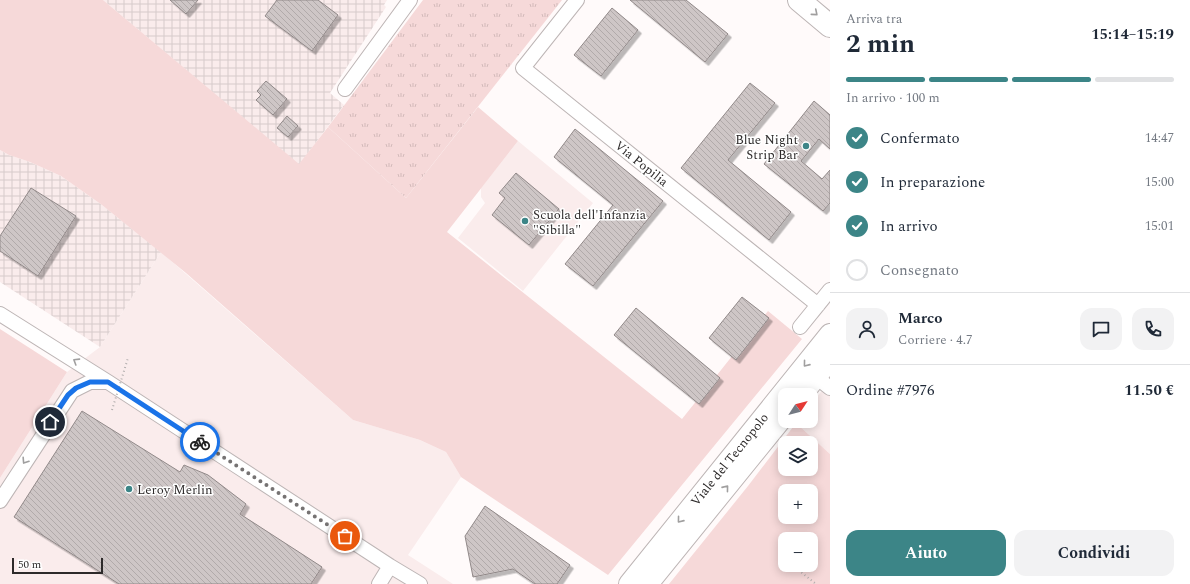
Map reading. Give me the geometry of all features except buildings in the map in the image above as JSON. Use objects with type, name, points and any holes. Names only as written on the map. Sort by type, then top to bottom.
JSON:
[{"type":"main road","points":[[799,0],[830,26]]},
{"type":"main road","points":[[822,0],[830,7]]},
{"type":"main road","name":"Viale del Tecnopolo","points":[[629,584],[830,334]]},
{"type":"main road","points":[[814,388],[823,383],[830,360]]},
{"type":"main road","name":"Viale del Tecnopolo","points":[[648,584],[778,425]]},
{"type":"street","points":[[345,90],[410,0]]},
{"type":"street","name":"Via Popilia","points":[[577,0],[523,68],[818,305]]},
{"type":"street","points":[[800,327],[830,290]]},
{"type":"street","points":[[0,314],[108,382],[420,584]]},
{"type":"street","points":[[0,502],[72,391],[90,382],[108,382]]},
{"type":"street","points":[[379,584],[390,566]]},
{"type":"path","points":[[112,410],[128,358]]},
{"type":"path","points":[[801,572],[816,584]]},
{"type":"shaded area","points":[[103,0],[387,0],[384,5],[386,7],[330,93],[344,105],[299,165]]},
{"type":"shaded area","name":"Scuola dell'Infanzia \"Sibilla\"","points":[[518,141],[593,203],[523,291],[458,238],[485,203],[481,197],[481,188]]},
{"type":"shaded area","points":[[0,150],[61,176],[102,205],[161,252],[100,347],[0,282]]},
{"type":"shaded area","points":[[161,252],[353,420],[420,440],[446,452],[461,477],[408,555],[453,584],[0,584],[0,478],[67,372],[100,347]]},
{"type":"shaded area","points":[[830,381],[830,454],[818,443],[818,436],[810,436],[801,428],[818,428],[818,396]]},
{"type":"green space","points":[[0,0],[103,0],[299,164],[328,127],[406,198],[478,107],[518,141],[447,232],[682,419],[768,311],[802,339],[608,575],[461,477],[446,452],[420,440],[353,420],[186,273],[102,205],[61,176],[0,150]]},
{"type":"green space","points":[[423,0],[562,0],[406,198],[328,127]]},
{"type":"green space","points":[[0,329],[67,372],[0,478]]},
{"type":"green space","points":[[792,428],[801,428],[810,436],[786,436]]},
{"type":"green space","points":[[818,443],[830,454],[830,584],[669,584],[778,447],[778,476],[818,476]]},
{"type":"way so far","points":[[200,442],[345,536]]},
{"type":"place","name":"Blue Night Strip Bar","points":[[806,146]]},
{"type":"place","name":"Scuola dell'Infanzia \"Sibilla\"","points":[[525,221]]},
{"type":"place","name":"Leroy Merlin","points":[[129,489]]},
{"type":"route","points":[[50,422],[72,391],[84,383],[102,381],[108,382],[200,442]]}]
